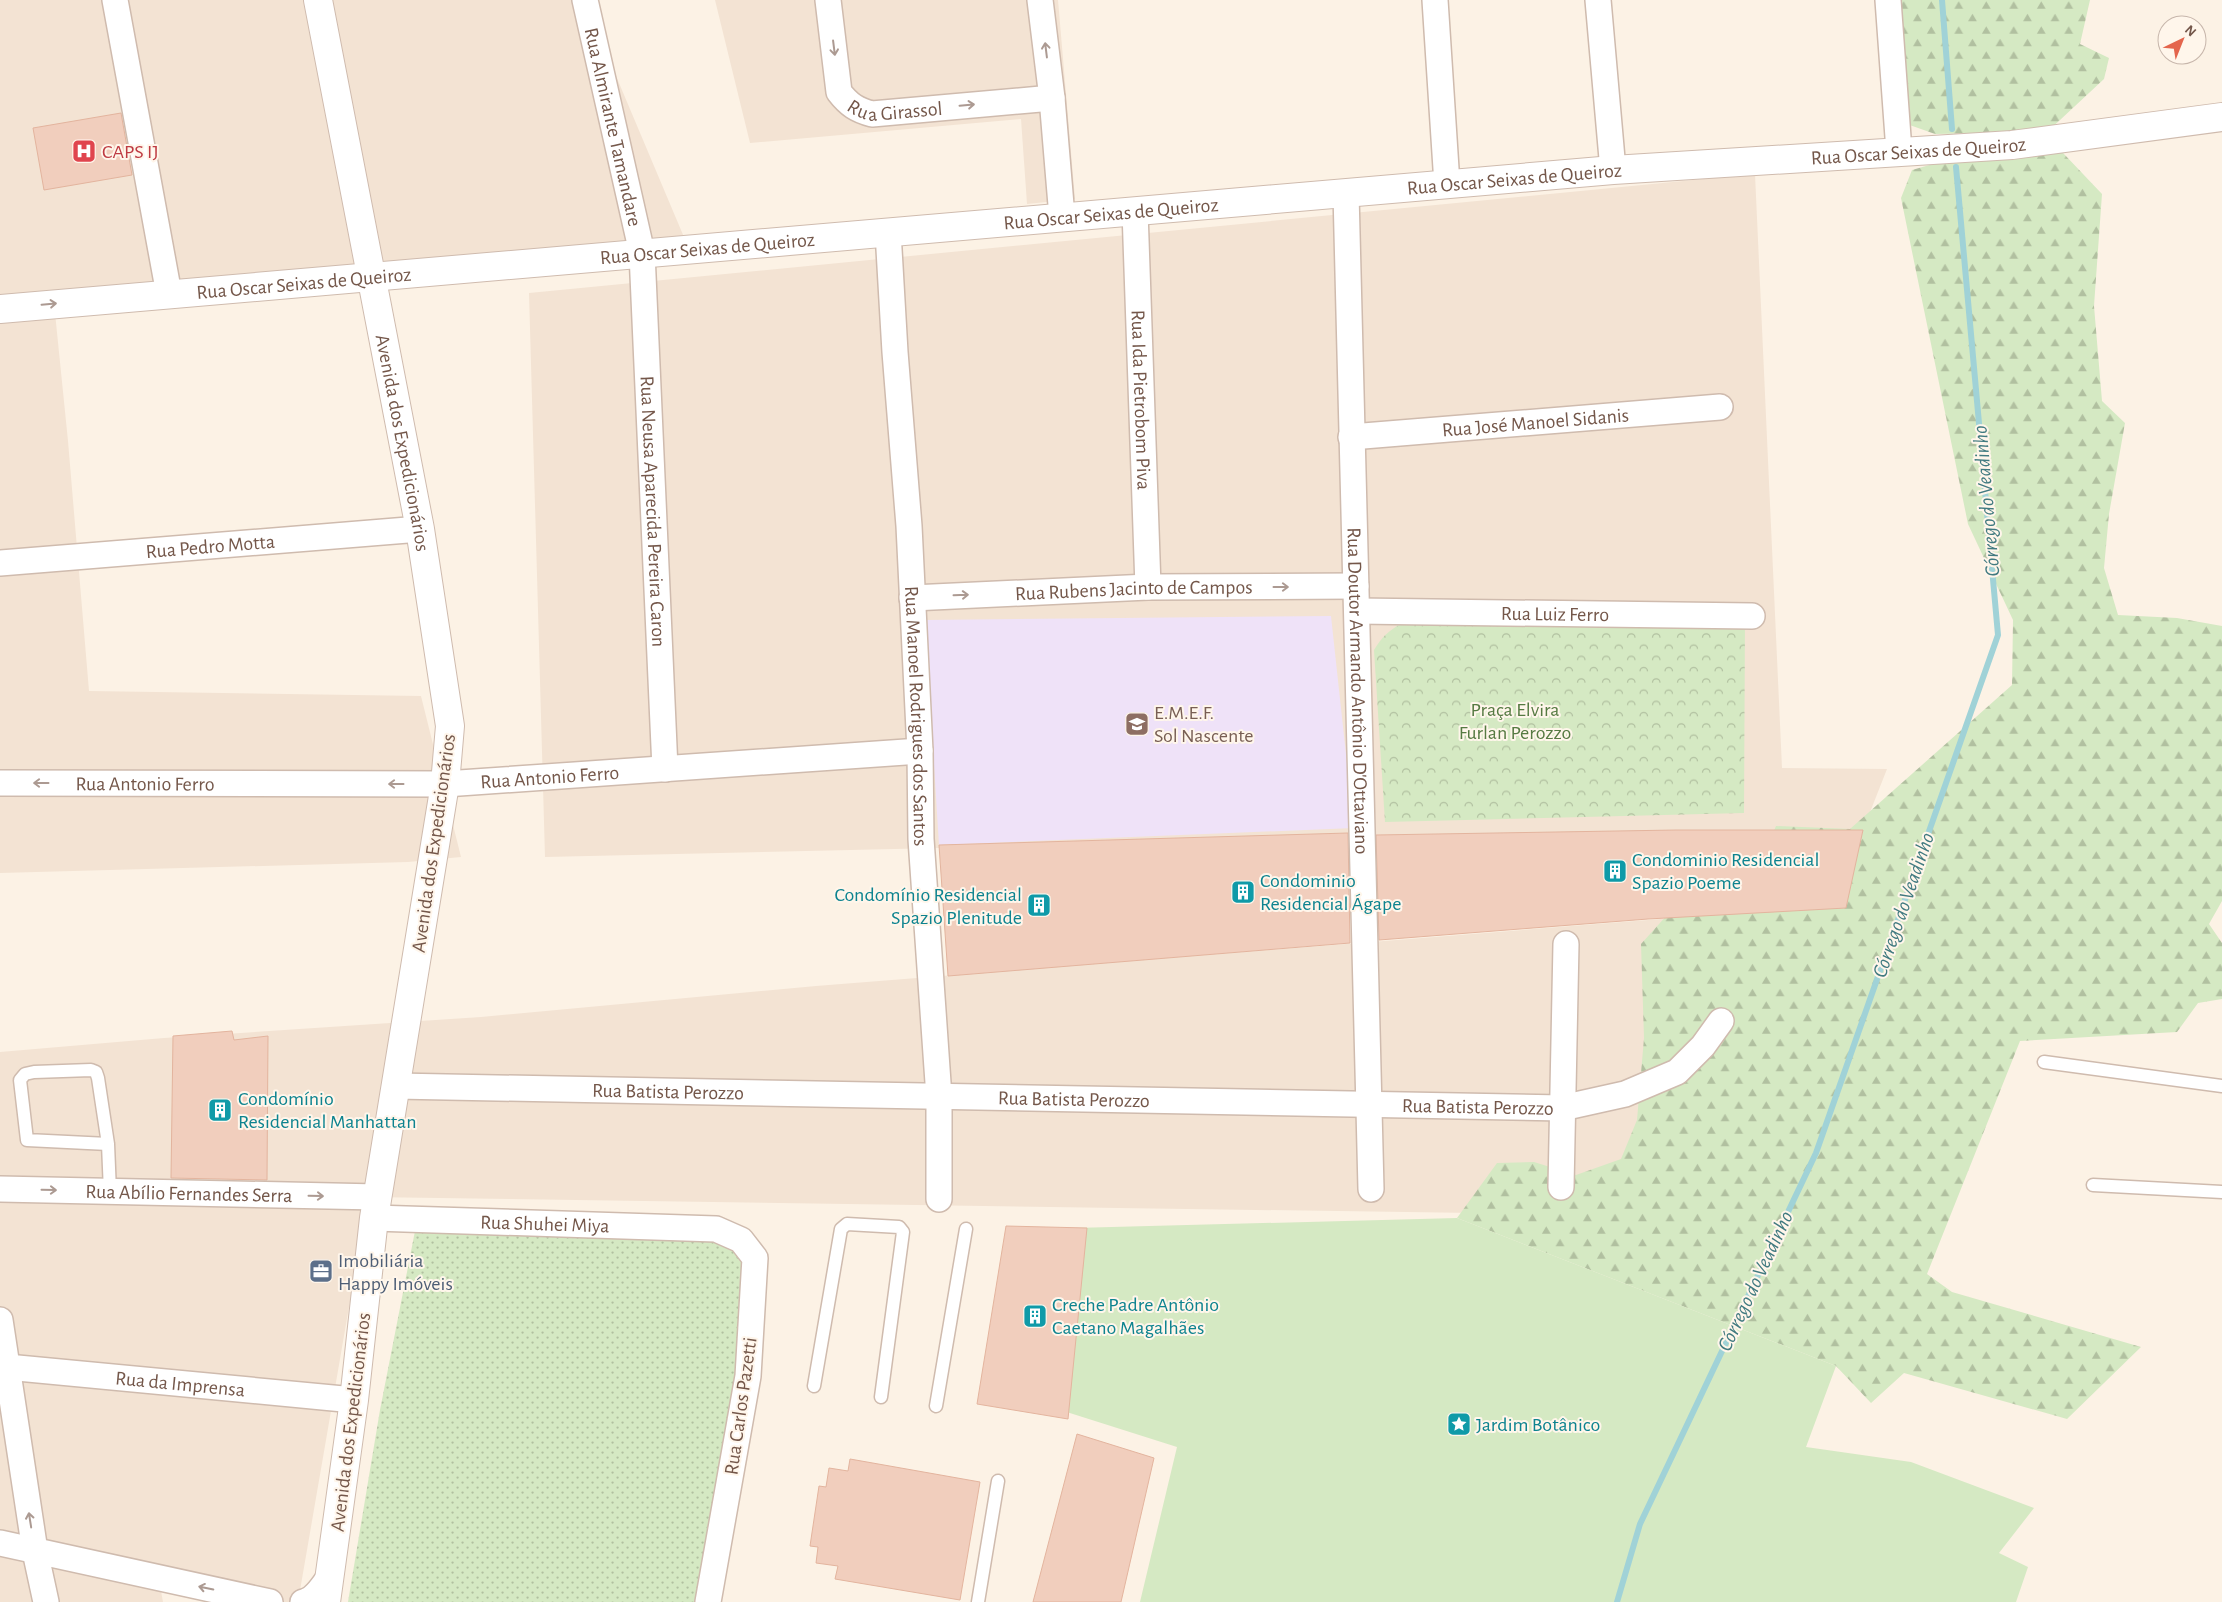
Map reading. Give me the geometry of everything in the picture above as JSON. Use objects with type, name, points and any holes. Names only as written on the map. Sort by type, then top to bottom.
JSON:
[{"type":"street","points":[[115,0],[169,294]]},
{"type":"street","name":"Avenida dos Expedicionários","points":[[318,0],[420,529],[450,726],[445,784],[376,1208],[354,1400],[328,1589]]},
{"type":"street","name":"Rua Almirante Tamandare","points":[[585,0],[642,253]]},
{"type":"street","name":"Rua Girassol","points":[[828,0],[839,92],[846,102],[858,111],[872,114],[1052,98]]},
{"type":"street","points":[[1040,0],[1052,98],[1062,217]]},
{"type":"street","points":[[1435,0],[1448,184]]},
{"type":"street","points":[[1598,0],[1613,170]]},
{"type":"street","points":[[1888,0],[1899,151]]},
{"type":"street","name":"Rua Oscar Seixas de Queiroz","points":[[0,308],[1613,170],[2040,142],[2087,134],[2222,117]]},
{"type":"street","name":"Rua Doutor Armando Antônio D'Ottaviano","points":[[1346,193],[1370,1189]]},
{"type":"street","name":"Rua Ida Pietrobom Piva","points":[[1135,211],[1148,588]]},
{"type":"street","name":"Rua Manoel Rodrigues dos Santos","points":[[888,232],[912,598],[920,751],[922,839],[939,1097],[939,1199]]},
{"type":"street","name":"Rua Neusa Aparecida Pereira Caron","points":[[642,253],[665,769]]},
{"type":"street","name":"Rua José Manoel Sidanis","points":[[1351,436],[1720,407]]},
{"type":"street","name":"Rua Pedro Motta","points":[[0,563],[420,529]]},
{"type":"street","name":"Rua Rubens Jacinto de Campos","points":[[912,598],[1148,588],[1356,586]]},
{"type":"street","name":"Rua Luiz Ferro","points":[[1357,611],[1752,616]]},
{"type":"street","name":"Rua Antonio Ferro","points":[[0,783],[445,784],[920,751]]},
{"type":"street","points":[[1561,1187],[1566,944]]},
{"type":"street","name":"Rua Batista Perozzo","points":[[396,1086],[1562,1108],[1625,1094],[1677,1072],[1703,1046],[1721,1021]]},
{"type":"street","name":"Rua Abílio Fernandes Serra","points":[[0,1190],[110,1192],[376,1208]]},
{"type":"street","name":"Rua Shuhei Miya","points":[[376,1208],[716,1229]]},
{"type":"street","name":"Rua Carlos Pazetti","points":[[708,1602],[748,1376],[755,1258],[741,1240],[716,1229]]},
{"type":"street","points":[[0,1320],[35,1551],[46,1602]]},
{"type":"street","name":"Rua da Imprensa","points":[[7,1367],[354,1400]]},
{"type":"street","points":[[0,1543],[270,1602]]},
{"type":"street","points":[[302,1602],[307,1601],[319,1591],[328,1589]]},
{"type":"lane","points":[[2044,1062],[2222,1086]]},
{"type":"lane","points":[[108,1144],[27,1140],[20,1080],[25,1074],[34,1072],[91,1070],[96,1072],[108,1144],[110,1192]]},
{"type":"lane","points":[[2093,1185],[2222,1192]]},
{"type":"lane","points":[[814,1386],[841,1229],[847,1224],[899,1227],[903,1232],[881,1397]]},
{"type":"lane","points":[[936,1406],[966,1229]]},
{"type":"lane","points":[[978,1602],[998,1481]]},
{"type":"shaded area","points":[[0,0],[584,0],[689,249],[54,303],[68,441],[89,691],[421,696],[461,857],[408,862],[0,873]]},
{"type":"shaded area","points":[[715,0],[1058,0],[1075,199],[1027,204],[1021,119],[750,143]]},
{"type":"shaded area","points":[[1755,174],[1782,768],[1887,769],[1863,830],[1375,835],[1350,833],[939,848],[545,857],[529,293]]},
{"type":"shaded area","name":"E.M.E.F. Sol Nascente","points":[[1331,616],[1354,828],[939,845],[925,620]]},
{"type":"shaded area","points":[[1699,916],[1814,1218],[368,1197],[298,1602],[267,1602],[159,1580],[163,1602],[0,1602],[0,1052],[164,1038],[481,1017],[816,986]]},
{"type":"green space","points":[[1901,0],[2090,0],[2080,44],[2109,58],[2104,79],[2045,134],[2102,194],[2094,306],[2102,401],[2125,423],[2109,514],[2104,568],[2118,615],[2177,618],[2222,626],[2222,901],[2209,924],[2222,943],[2222,999],[2198,1003],[2177,1032],[2020,1041],[1927,1274],[1952,1292],[2141,1347],[2067,1419],[1904,1373],[1871,1403],[1836,1366],[1457,1218],[1497,1163],[1534,1162],[1576,1175],[1621,1159],[1637,1120],[1644,1038],[1641,944],[1687,893],[1758,868],[1776,826],[1850,829],[2012,685],[2013,620],[1968,524],[1901,198],[1912,170],[1968,154],[1985,133],[1935,134],[1904,123]]},
{"type":"green space","name":"Praça Elvira Furlan Perozzo","points":[[1745,619],[1744,813],[1385,822],[1374,650],[1379,642],[1397,626],[1401,624]]},
{"type":"green space","name":"Jardim Botânico","points":[[1457,1218],[1836,1366],[1806,1447],[1911,1462],[2034,1508],[1999,1553],[2028,1567],[2016,1602],[1140,1602],[1177,1447],[1032,1401],[1036,1229]]},
{"type":"green space","points":[[415,1231],[711,1237],[735,1245],[750,1263],[705,1602],[348,1602],[380,1410]]},
{"type":"building","name":"CAPS IJ","points":[[121,113],[132,175],[44,190],[33,128]]},
{"type":"building","name":"Condominio Residencial Spazio Poeme","points":[[1676,830],[1863,830],[1846,908],[1648,919],[1379,940],[1376,835]]},
{"type":"building","points":[[1348,833],[1350,943],[948,976],[939,845]]},
{"type":"building","name":"Condomínio Residencial Manhattan","points":[[232,1031],[234,1040],[268,1036],[267,1180],[171,1178],[173,1036]]},
{"type":"building","name":"Creche Padre Antônio Caetano Magalhães","points":[[1006,1226],[1087,1228],[1068,1419],[977,1404]]},
{"type":"building","points":[[1077,1434],[1154,1458],[1121,1602],[1033,1602]]},
{"type":"building","points":[[850,1459],[980,1482],[960,1600],[835,1579],[838,1566],[816,1563],[818,1547],[810,1546],[819,1486],[826,1487],[829,1468],[848,1471]]},
{"type":"waterway","name":"Córrego do Veadinho","points":[[1942,0],[1952,129]]},
{"type":"waterway","name":"Córrego do Veadinho","points":[[1617,1602],[1640,1524],[1816,1153],[1998,635],[1956,167]]},
{"type":"place","name":"CAPS IJ","points":[[84,151]]},
{"type":"place","name":"E.M.E.F. Sol Nascente","points":[[1137,724]]},
{"type":"place","name":"Condominio Residencial Spazio Poeme","points":[[1615,871]]},
{"type":"place","name":"Condominio Residencial Ágape","points":[[1243,892]]},
{"type":"place","name":"Condomínio Residencial Spazio Plenitude","points":[[1039,905]]},
{"type":"place","name":"Condomínio Residencial Manhattan","points":[[220,1110]]},
{"type":"place","name":"Imobiliária Happy Imóveis","points":[[321,1271]]},
{"type":"place","name":"Creche Padre Antônio Caetano Magalhães","points":[[1035,1316]]},
{"type":"place","name":"Jardim Botânico","points":[[1459,1424]]}]
